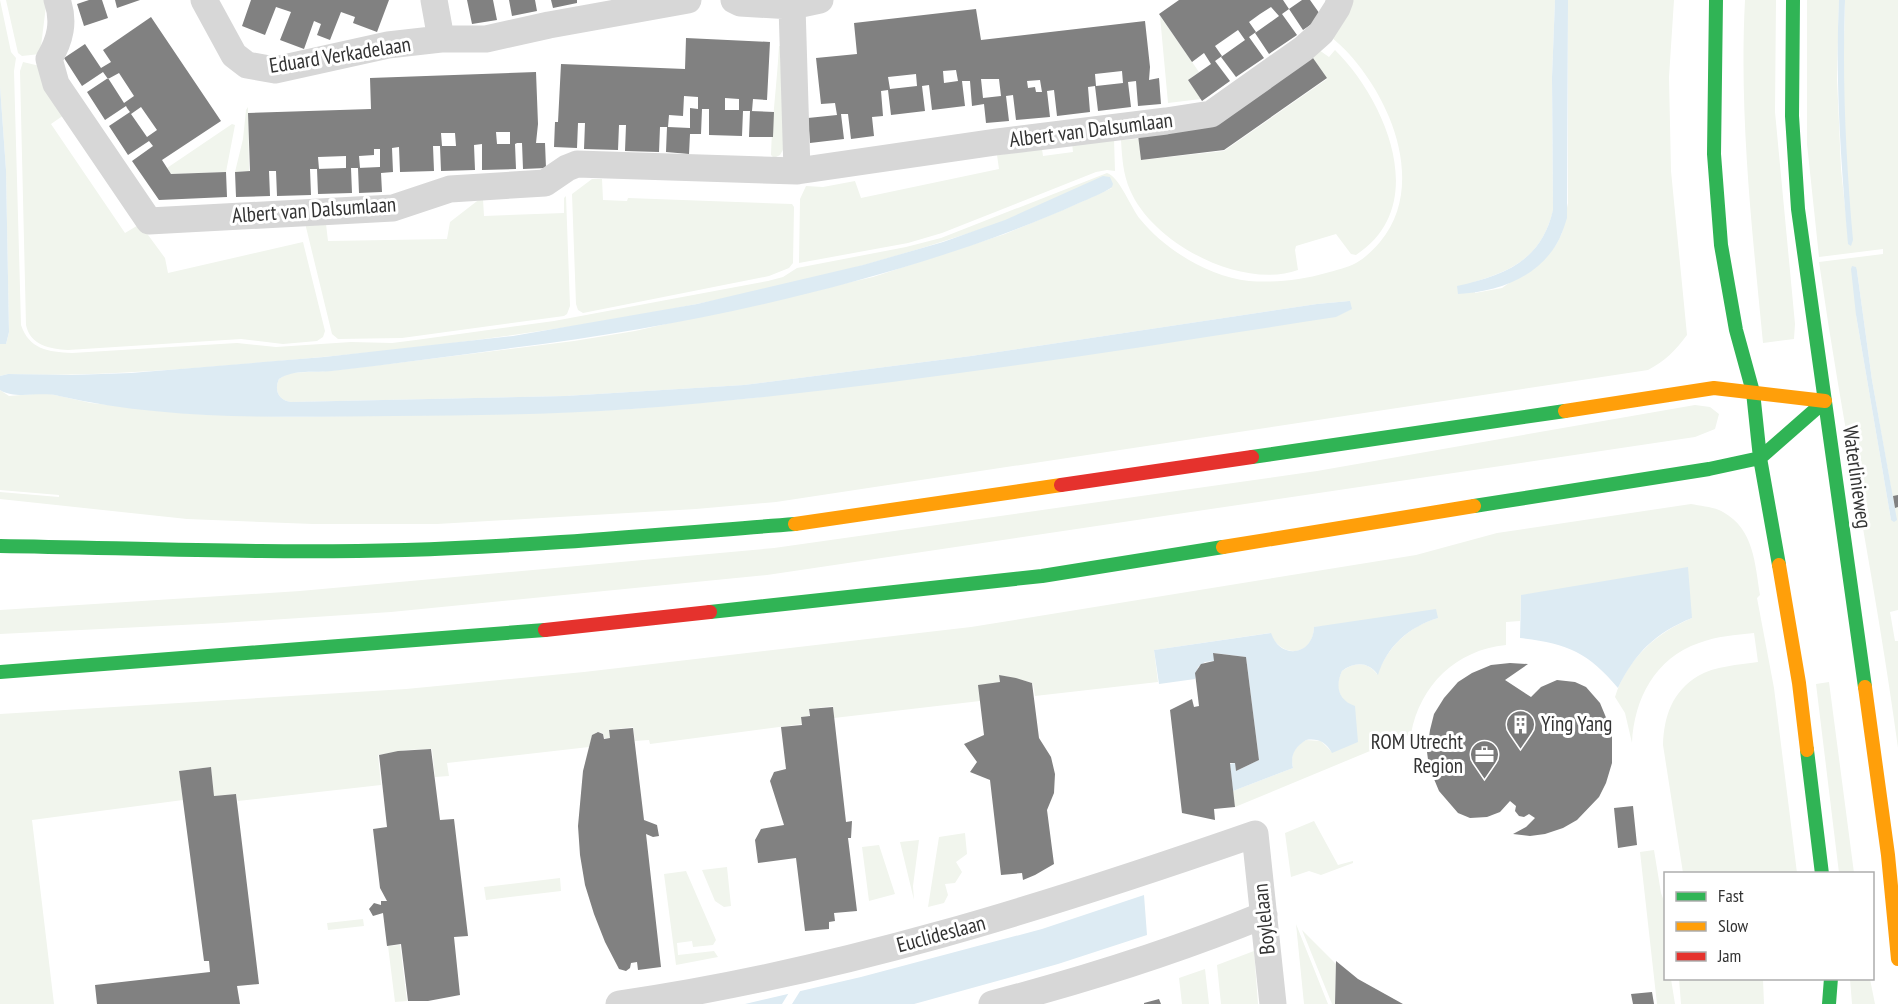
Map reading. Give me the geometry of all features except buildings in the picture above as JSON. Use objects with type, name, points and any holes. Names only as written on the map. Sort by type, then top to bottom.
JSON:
[{"type":"main road","points":[[1716,0],[1714,154],[1721,245],[1736,330],[1753,392],[1760,458],[1799,683],[1822,872]]},
{"type":"main road","name":"Waterlinieweg","points":[[1793,0],[1792,116],[1798,209],[1888,855],[1898,959]]},
{"type":"main road","points":[[0,546],[270,551],[404,550],[546,543],[803,523],[1714,388],[1825,401]]},
{"type":"main road","points":[[0,672],[534,631],[1042,576],[1760,458],[1825,401]]},
{"type":"main road","points":[[1828,1004],[1833,980]]},
{"type":"main road","points":[[1833,980],[1836,1004]]},
{"type":"street","name":"Albert van Dalsumlaan","points":[[57,0],[60,9],[61,32],[58,45],[49,60],[56,84],[149,220],[393,208],[450,189],[545,183],[577,164],[798,171],[1212,114],[1303,49],[1321,33],[1340,0]]},
{"type":"street","name":"Eduard Verkadelaan","points":[[204,0],[234,55],[247,65],[275,70],[388,45],[441,39],[486,39],[549,25],[688,0]]},
{"type":"street","name":"Eduard Verkadelaan","points":[[434,0],[441,39]]},
{"type":"street","points":[[734,0],[740,3],[792,6],[820,0]]},
{"type":"street","points":[[792,6],[798,171]]},
{"type":"street","name":"Boylelaan","points":[[1255,834],[1273,1004]]},
{"type":"street","name":"Euclideslaan","points":[[619,1004],[667,997],[810,967],[990,921],[1118,882],[1255,834]]},
{"type":"street","points":[[992,1004],[1054,988],[1195,942],[1264,915]]},
{"type":"shaded area","points":[[0,0],[11,52],[16,58],[14,71],[21,325],[34,344],[55,352],[72,353],[237,343],[276,347],[351,342],[392,343],[554,321],[768,281],[783,277],[797,268],[941,238],[1107,173],[1116,180],[1140,219],[1162,241],[1189,260],[1219,274],[1259,282],[1308,277],[1345,268],[1369,254],[1390,228],[1401,197],[1402,181],[1399,149],[1384,106],[1357,63],[1331,37],[1352,0],[1555,0],[1552,77],[1553,211],[1548,226],[1534,250],[1514,266],[1474,282],[1475,293],[1502,288],[1547,256],[1562,233],[1568,203],[1568,0],[1674,0],[1669,77],[1671,171],[1687,335],[1669,355],[1648,370],[776,502],[696,509],[437,524],[313,524],[187,519],[0,499],[0,492],[59,497],[59,495],[0,490],[0,390],[9,396],[46,393],[91,403],[194,414],[291,417],[547,413],[630,409],[753,398],[1350,301],[971,356],[744,385],[565,396],[291,402],[280,397],[277,391],[279,379],[288,373],[397,363],[635,331],[873,277],[1005,234],[1112,188],[926,247],[791,284],[568,327],[418,347],[235,365],[138,372],[0,376],[0,344],[6,344],[9,332],[6,170],[0,86]]},
{"type":"shaded area","points":[[6,0],[45,0],[40,54],[22,56],[18,53]]},
{"type":"shaded area","points":[[1555,0],[1568,0],[1567,218],[1556,245],[1537,267],[1526,275],[1500,287],[1458,294],[1457,286],[1505,271],[1530,254],[1540,242],[1553,210],[1552,77]]},
{"type":"shaded area","points":[[1745,0],[1776,0],[1775,112],[1795,324],[1794,339],[1763,343],[1745,129]]},
{"type":"shaded area","points":[[1807,0],[1839,0],[1837,78],[1841,169],[1849,245],[1843,84],[1845,0],[1898,0],[1898,610],[1890,612],[1895,641],[1898,641],[1898,748],[1880,626],[1819,262],[1883,254],[1883,249],[1819,257],[1807,144]],"holes":[[[1857,271],[1872,380],[1891,488],[1891,520],[1856,315]]]},
{"type":"shaded area","points":[[1839,0],[1845,0],[1844,90],[1853,240],[1851,246],[1848,244],[1839,122]]},
{"type":"shaded area","points":[[1160,16],[1199,72],[1188,80],[1201,99],[1168,103]]},
{"type":"shaded area","points":[[779,46],[784,148],[780,155],[774,158],[771,155]]},
{"type":"shaded area","points":[[1319,50],[1329,57],[1335,50],[1370,96],[1384,123],[1393,152],[1396,182],[1392,209],[1379,234],[1356,255],[1351,254],[1336,234],[1296,246],[1298,270],[1276,275],[1251,274],[1226,268],[1178,244],[1158,228],[1142,210],[1130,190],[1124,172],[1121,140],[1139,139],[1141,160],[1224,151],[1327,79],[1313,58]]},
{"type":"shaded area","points":[[23,62],[40,66],[64,115],[51,124],[125,233],[140,224],[165,258],[168,273],[303,242],[325,331],[323,337],[317,341],[283,344],[241,339],[68,350],[48,347],[36,341],[28,332],[26,325],[20,71]]},
{"type":"shaded area","points":[[0,86],[6,170],[9,332],[6,344],[0,344]]},
{"type":"shaded area","points":[[248,107],[249,171],[235,172],[243,139],[246,110]]},
{"type":"shaded area","points":[[232,124],[235,125],[226,172],[171,174],[167,168]]},
{"type":"shaded area","points":[[1114,138],[1115,171],[1096,172],[942,233],[908,243],[799,263],[800,199],[806,186],[823,187],[855,181],[861,198],[999,169],[997,155],[1042,149],[1043,156],[1073,152],[1072,143]]},
{"type":"shaded area","points":[[1103,176],[1110,177],[1112,187],[1025,226],[914,264],[801,295],[744,309],[628,331],[332,371],[291,374],[279,379],[277,391],[280,397],[291,402],[565,396],[744,385],[971,356],[1317,304],[1350,301],[1352,309],[1336,317],[985,370],[809,392],[602,411],[543,414],[226,416],[142,410],[51,395],[20,395],[0,390],[0,376],[8,374],[131,373],[324,357],[513,336],[697,304],[863,265],[943,242],[1005,220]]},
{"type":"shaded area","points":[[592,179],[602,179],[603,200],[627,201],[628,198],[792,204],[794,207],[793,263],[789,268],[769,276],[583,313],[578,310],[576,304],[572,194]]},
{"type":"shaded area","points":[[566,196],[570,306],[564,316],[402,338],[338,339],[332,334],[305,223],[326,224],[328,241],[447,239],[450,222],[481,198],[483,199],[484,216],[564,213]]},
{"type":"shaded area","points":[[1852,266],[1856,267],[1857,271],[1872,380],[1897,520],[1894,522],[1891,520],[1856,315]]},
{"type":"shaded area","points":[[1695,405],[1710,407],[1719,414],[1715,429],[1695,437],[767,575],[391,612],[0,634],[0,610],[300,591],[774,548],[1317,471]]},
{"type":"shaded area","points":[[1691,504],[1723,512],[1741,528],[1751,548],[1760,595],[1757,598],[1774,688],[1797,872],[1683,872],[1663,745],[1665,724],[1676,697],[1689,682],[1698,676],[1719,668],[1758,662],[1754,633],[1706,641],[1670,659],[1659,670],[1642,696],[1632,743],[1625,713],[1615,697],[1620,683],[1635,659],[1645,649],[1666,631],[1692,618],[1521,595],[1520,621],[1506,622],[1506,645],[1471,654],[1456,662],[1443,673],[1423,700],[1411,734],[1235,807],[1233,791],[1293,768],[1294,752],[1306,740],[1321,741],[1332,752],[1349,704],[1338,689],[1342,671],[1360,664],[1369,667],[1377,674],[1387,655],[1401,639],[1409,632],[1438,618],[1314,627],[1308,644],[1296,651],[1281,647],[1270,633],[1154,650],[1158,682],[1035,696],[1033,684],[1030,682],[999,675],[1000,682],[980,701],[834,718],[833,706],[809,709],[809,716],[801,717],[802,724],[650,744],[649,740],[635,741],[633,727],[609,730],[610,738],[604,738],[603,733],[597,732],[592,736],[589,747],[447,763],[449,776],[435,777],[432,749],[406,750],[378,755],[381,785],[238,801],[236,794],[214,796],[211,767],[179,771],[183,800],[32,820],[54,1004],[0,1004],[0,714],[406,689],[584,672],[971,627],[1416,555],[1497,533]]},
{"type":"shaded area","points":[[1688,567],[1692,618],[1667,630],[1639,654],[1618,688],[1596,666],[1575,651],[1550,643],[1520,638],[1521,595]]},
{"type":"shaded area","points":[[1436,609],[1438,618],[1427,622],[1400,639],[1387,655],[1378,675],[1370,667],[1361,664],[1342,671],[1339,692],[1345,700],[1355,706],[1358,742],[1332,753],[1321,742],[1306,740],[1294,752],[1293,768],[1233,791],[1230,764],[1235,763],[1236,771],[1259,760],[1246,657],[1214,653],[1214,661],[1205,662],[1198,667],[1195,679],[1159,684],[1154,650],[1271,633],[1281,648],[1296,651],[1308,644],[1314,627]]},
{"type":"shaded area","points":[[1829,682],[1854,872],[1839,872],[1816,684]]},
{"type":"shaded area","points":[[1314,821],[1338,865],[1353,861],[1353,863],[1321,875],[1309,871],[1291,877],[1285,833]]},
{"type":"shaded area","points":[[965,833],[967,854],[956,862],[962,872],[955,883],[945,884],[948,895],[944,903],[928,907],[939,837]]},
{"type":"shaded area","points":[[919,840],[913,886],[914,900],[900,842]]},
{"type":"shaded area","points":[[879,845],[895,894],[869,901],[862,847]]},
{"type":"shaded area","points":[[1654,850],[1664,901],[1664,980],[1671,980],[1675,1004],[1657,1004],[1640,852]]},
{"type":"shaded area","points":[[727,867],[731,906],[724,907],[715,901],[702,870]]},
{"type":"shaded area","points":[[686,871],[716,940],[713,945],[693,947],[692,941],[677,943],[678,955],[714,951],[718,957],[676,965],[664,874]]},
{"type":"shaded area","points":[[560,878],[561,891],[486,900],[484,887]]},
{"type":"shaded area","points":[[1144,895],[1147,935],[1058,964],[925,1001],[914,1004],[745,1004],[861,977],[1042,929]]},
{"type":"shaded area","points":[[363,919],[364,926],[328,930],[327,923]]},
{"type":"shaded area","points":[[1296,924],[1328,1004],[1304,1004]]},
{"type":"shaded area","points":[[1302,930],[1336,964],[1335,1004],[1332,1004]]},
{"type":"shaded area","points":[[400,945],[407,1001],[395,1002],[388,946]]},
{"type":"shaded area","points":[[1254,951],[1258,1004],[1221,1004],[1217,965]]},
{"type":"shaded area","points":[[1205,969],[1209,1004],[1182,1004],[1179,978]]},
{"type":"shaded area","points":[[1679,980],[1763,980],[1764,1004],[1681,1004]]},
{"type":"shaded area","points":[[1850,980],[1870,980],[1875,1004],[1852,1004]]},
{"type":"pier","points":[[802,988],[792,1004],[782,1004],[790,991]]},
{"type":"traffic: fast","points":[[1716,0],[1714,154],[1721,245],[1736,330],[1753,392],[1760,458],[1779,565]]},
{"type":"traffic: fast","points":[[1793,0],[1792,116],[1798,209],[1865,687]]},
{"type":"traffic: fast","points":[[1474,506],[1709,469],[1760,458],[1825,401]]},
{"type":"traffic: fast","points":[[1252,457],[1565,411]]},
{"type":"traffic: fast","points":[[0,546],[253,551],[405,550],[551,543],[795,524]]},
{"type":"traffic: fast","points":[[710,612],[1042,576],[1223,547]]},
{"type":"traffic: fast","points":[[0,672],[545,630]]},
{"type":"traffic: fast","points":[[1807,750],[1822,872]]},
{"type":"traffic: fast","points":[[1829,1004],[1831,980]]},
{"type":"traffic: slow","points":[[1565,411],[1714,388],[1825,401]]},
{"type":"traffic: slow","points":[[795,524],[1061,485]]},
{"type":"traffic: slow","points":[[1223,547],[1474,506]]},
{"type":"traffic: slow","points":[[1779,565],[1799,683],[1807,750]]},
{"type":"traffic: slow","points":[[1865,687],[1888,855],[1898,959]]},
{"type":"traffic: jam","points":[[1061,485],[1252,457]]},
{"type":"traffic: jam","points":[[545,630],[710,612]]},
{"type":"place","name":"Ying Yang","points":[[1520,750]]},
{"type":"place","name":"ROM Utrecht Region","points":[[1484,780]]}]
